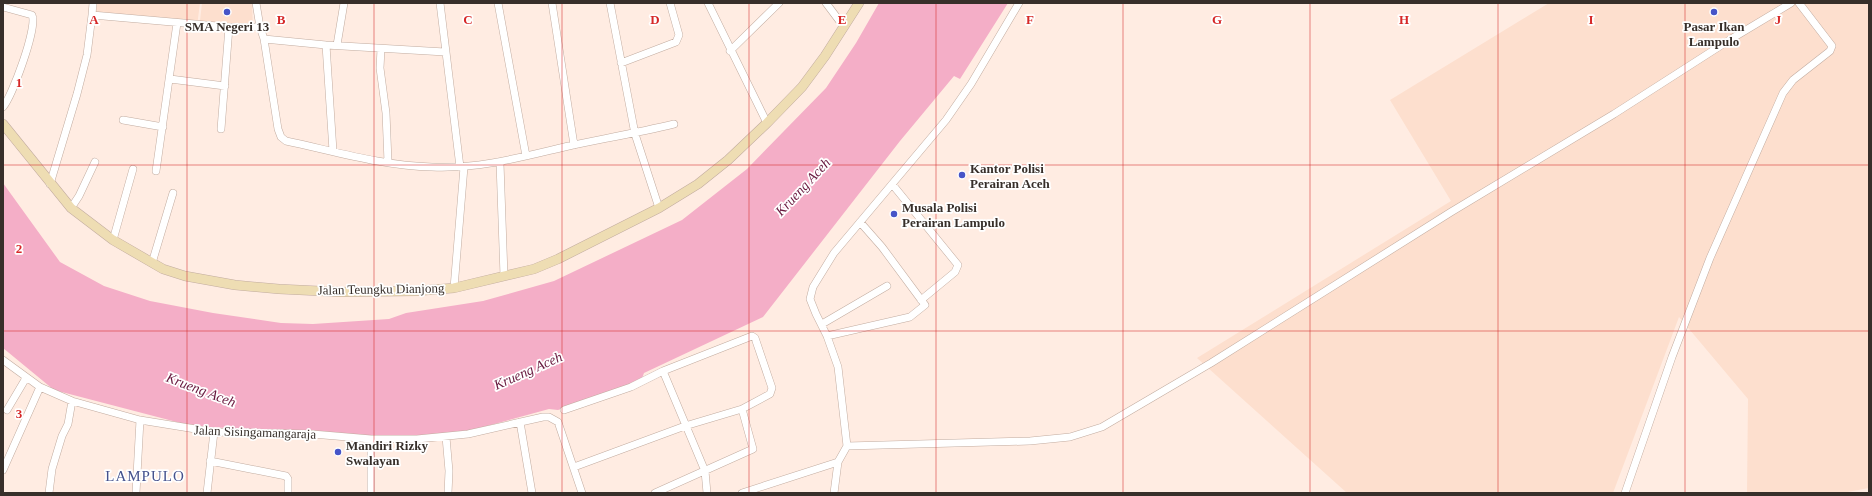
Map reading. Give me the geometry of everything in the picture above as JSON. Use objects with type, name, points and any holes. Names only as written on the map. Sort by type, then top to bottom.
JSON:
[{"type":"street","points":[[50,184],[79,88],[87,55],[94,3]]},
{"type":"street","points":[[256,3],[260,27],[264,39],[278,129],[281,137],[286,141],[388,162],[431,167],[462,167],[500,163],[574,145],[634,134],[674,124]]},
{"type":"street","points":[[337,44],[344,3]]},
{"type":"street","points":[[440,3],[445,52],[462,167],[454,288]]},
{"type":"street","points":[[498,3],[526,156]]},
{"type":"street","points":[[552,3],[574,145]]},
{"type":"street","points":[[610,3],[634,134],[659,208]]},
{"type":"street","points":[[621,63],[676,42],[679,35],[670,3]]},
{"type":"street","points":[[708,3],[730,51],[767,124]]},
{"type":"street","points":[[730,51],[779,3]]},
{"type":"street","points":[[826,3],[844,28]]},
{"type":"street","name":"Jalan Teungku Dianjong","points":[[3,124],[50,184],[71,208],[89,224],[152,263],[185,276],[235,285],[341,292],[416,292],[454,288],[534,269],[558,259],[659,208],[703,180],[728,160],[767,124],[802,87],[844,28],[859,3]]},
{"type":"street","points":[[834,493],[838,462],[847,446],[838,367],[827,336],[811,302],[811,291],[824,266],[957,104],[1019,3]]},
{"type":"street","points":[[847,446],[1030,441],[1070,437],[1102,427],[1211,363],[1451,212],[1614,114],[1731,38],[1791,3]]},
{"type":"street","points":[[1625,493],[1672,357],[1710,258],[1783,93],[1793,80],[1830,51],[1832,46],[1799,3]]},
{"type":"street","points":[[3,7],[28,13],[32,15],[34,20],[26,53],[12,92],[3,108]]},
{"type":"street","points":[[92,15],[229,27],[260,27]]},
{"type":"street","points":[[156,171],[177,23]]},
{"type":"street","points":[[221,129],[229,27]]},
{"type":"street","points":[[264,39],[326,45],[337,44],[381,49],[445,52]]},
{"type":"street","points":[[326,45],[333,150]]},
{"type":"street","points":[[381,49],[380,68],[386,113],[388,162]]},
{"type":"street","points":[[170,79],[225,86]]},
{"type":"street","points":[[124,120],[163,127]]},
{"type":"street","points":[[71,208],[79,196],[95,162]]},
{"type":"street","points":[[500,163],[504,276]]},
{"type":"street","points":[[113,240],[133,169]]},
{"type":"street","points":[[892,184],[958,265],[955,272],[921,300]]},
{"type":"street","points":[[152,263],[173,193]]},
{"type":"street","points":[[827,336],[910,317],[925,306],[882,247],[860,222]]},
{"type":"street","points":[[822,324],[886,286]]},
{"type":"street","points":[[564,410],[631,387],[663,371],[749,336],[754,337],[772,388],[772,392],[761,400],[742,409],[685,426],[574,466]]},
{"type":"street","name":"Jalan Sisingamangaraja","points":[[3,360],[40,387],[72,401],[140,420],[214,432],[312,434],[371,439],[446,437],[468,434],[543,417],[550,417],[558,422],[582,493]]},
{"type":"street","points":[[663,371],[705,471],[707,493]]},
{"type":"street","points":[[7,410],[26,378]]},
{"type":"street","points":[[3,470],[40,387]]},
{"type":"street","points":[[49,493],[52,469],[62,436],[68,424],[72,401]]},
{"type":"street","points":[[654,493],[753,449],[742,409]]},
{"type":"street","points":[[136,493],[140,420]]},
{"type":"street","points":[[520,422],[532,493]]},
{"type":"street","points":[[207,493],[214,432]]},
{"type":"street","points":[[446,437],[449,470],[448,493]]},
{"type":"street","points":[[371,439],[371,493]]},
{"type":"street","points":[[210,461],[286,476],[288,479],[288,493]]},
{"type":"street","points":[[742,493],[838,462]]},
{"type":"shaded area","points":[[97,3],[200,3],[197,26],[96,16]]},
{"type":"shaded area","name":"SMA Negeri 13","points":[[202,3],[252,3],[253,28],[200,21]]},
{"type":"shaded area","points":[[1549,3],[1869,3],[1869,488],[1842,493],[1747,493],[1748,399],[1679,317],[1613,493],[1347,493],[1197,358],[1451,201],[1390,100]]},
{"type":"water","name":"Krueng Aceh","points":[[879,3],[1008,3],[960,79],[954,76],[900,141],[763,317],[644,373],[641,381],[558,410],[549,409],[458,434],[375,437],[192,426],[54,390],[3,348],[3,183],[60,262],[104,286],[150,301],[213,313],[281,323],[313,324],[389,319],[406,313],[483,301],[554,281],[682,220],[747,169],[826,88],[856,43]]},
{"type":"place","name":"SMA Negeri 13","points":[[227,12]]},
{"type":"place","name":"Pasar Ikan Lampulo","points":[[1714,12]]},
{"type":"place","name":"Kantor Polisi Perairan Aceh","points":[[962,175]]},
{"type":"place","name":"Musala Polisi Perairan Lampulo","points":[[894,214]]},
{"type":"place","name":"Mandiri Rizky Swalayan","points":[[338,452]]},
{"type":"district","name":"LAMPULO","points":[[145,476]]}]
